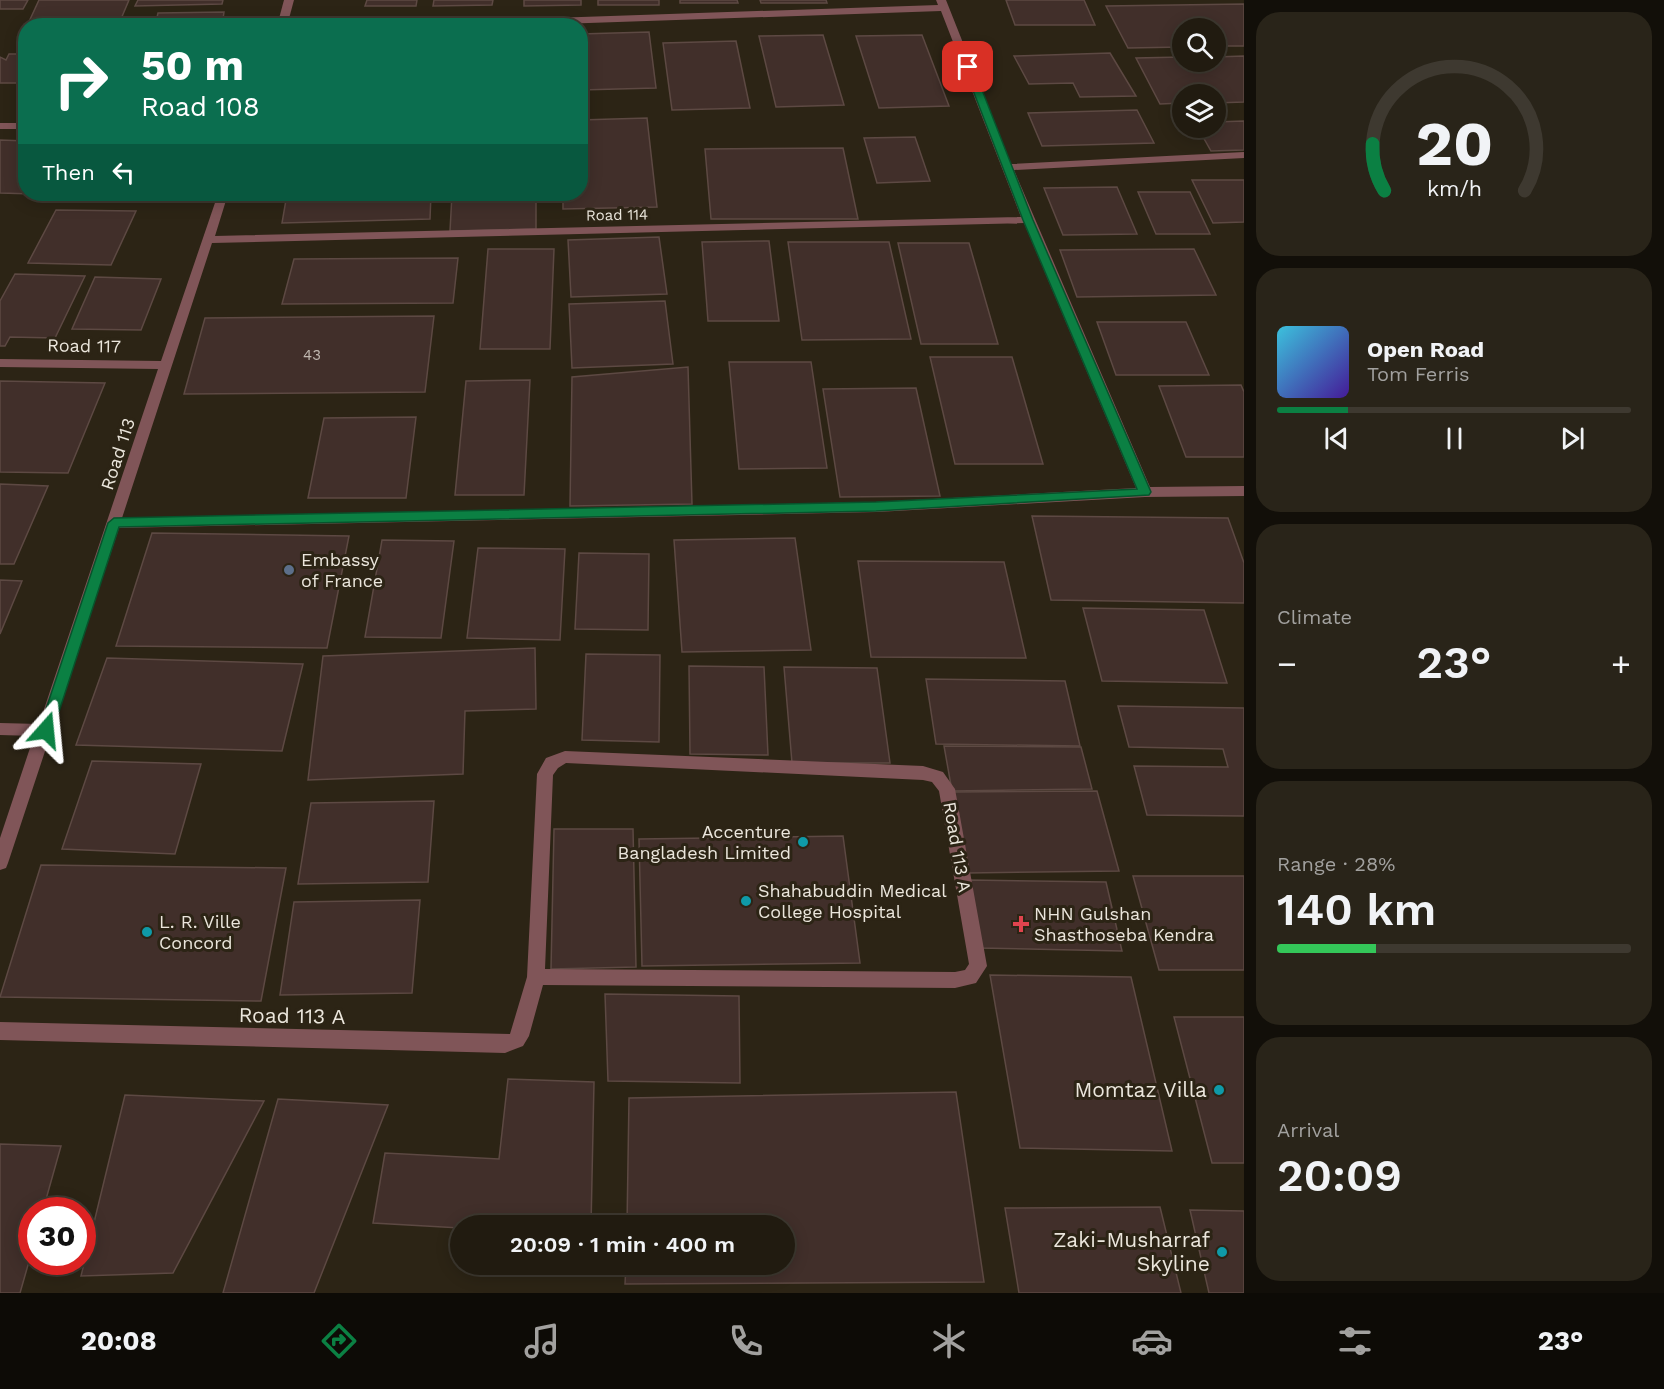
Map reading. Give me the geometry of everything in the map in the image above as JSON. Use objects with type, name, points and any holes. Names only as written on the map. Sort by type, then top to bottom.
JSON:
[{"type":"street","points":[[284,18],[289,0]]},
{"type":"street","points":[[588,18],[942,4],[1009,167],[1028,220],[1145,492]]},
{"type":"street","points":[[0,126],[18,126]]},
{"type":"street","points":[[1009,167],[1244,155]]},
{"type":"street","name":"Road 113","points":[[0,862],[46,730],[221,201]]},
{"type":"street","name":"Road 114","points":[[207,240],[1028,220]]},
{"type":"street","name":"Road 117","points":[[0,363],[167,365]]},
{"type":"street","points":[[114,523],[876,507],[1145,492],[1244,491]]},
{"type":"street","points":[[0,729],[46,730]]},
{"type":"street","name":"Road 113 A","points":[[0,1031],[505,1044],[516,1040],[522,1030],[536,977],[545,774],[552,763],[565,757],[923,773],[938,777],[947,789],[978,966],[970,977],[955,980],[536,977]]},
{"type":"building","points":[[0,0],[28,0],[23,9],[0,9]]},
{"type":"building","points":[[39,0],[129,0],[121,18],[31,18]]},
{"type":"building","points":[[138,0],[223,0],[222,4],[135,6]]},
{"type":"building","points":[[367,0],[417,0],[416,6],[365,6]]},
{"type":"building","points":[[434,0],[493,0],[492,5],[433,6]]},
{"type":"building","points":[[524,0],[581,0],[581,5],[524,6]]},
{"type":"building","points":[[598,0],[659,0],[659,5],[598,5]]},
{"type":"building","points":[[680,0],[737,0],[738,3],[680,3]]},
{"type":"building","points":[[760,0],[826,0],[827,3],[761,3]]},
{"type":"building","points":[[1006,0],[1084,0],[1095,25],[1015,25]]},
{"type":"building","points":[[1244,4],[1244,46],[1226,46],[1226,18],[1172,18],[1172,47],[1128,48],[1106,6]]},
{"type":"building","points":[[224,12],[223,18],[157,18],[158,13]]},
{"type":"building","points":[[649,32],[656,88],[588,90],[588,34]]},
{"type":"building","points":[[823,35],[844,105],[776,107],[759,36]]},
{"type":"building","points":[[922,35],[949,106],[879,108],[856,36]]},
{"type":"building","points":[[736,41],[750,108],[672,110],[663,43]]},
{"type":"building","points":[[1110,53],[1136,96],[1080,97],[1073,83],[1029,84],[1014,56]]},
{"type":"building","points":[[9,54],[18,54],[18,83],[0,83],[0,57],[6,60]]},
{"type":"building","points":[[1244,56],[1244,102],[1226,103],[1226,84],[1172,84],[1172,103],[1160,104],[1136,58],[1172,57],[1172,72],[1226,72],[1226,57]]},
{"type":"building","points":[[1137,110],[1154,143],[1042,146],[1028,113]]},
{"type":"building","points":[[647,118],[657,207],[563,209],[563,201],[588,201],[588,120]]},
{"type":"building","points":[[1244,121],[1244,150],[1211,151],[1204,138],[1226,138],[1226,122]]},
{"type":"building","points":[[915,137],[930,181],[877,183],[864,138]]},
{"type":"building","points":[[0,140],[18,141],[18,194],[0,193]]},
{"type":"building","points":[[843,148],[858,219],[711,219],[705,149]]},
{"type":"building","points":[[1192,180],[1244,180],[1244,222],[1213,223]]},
{"type":"building","points":[[1117,187],[1137,234],[1063,235],[1044,188]]},
{"type":"building","points":[[1138,192],[1190,192],[1210,234],[1156,234]]},
{"type":"building","points":[[286,201],[431,201],[430,219],[282,223]]},
{"type":"building","points":[[452,201],[536,201],[536,229],[450,231]]},
{"type":"building","points":[[56,210],[136,211],[111,265],[28,263]]},
{"type":"building","points":[[659,237],[667,294],[571,297],[568,240]]},
{"type":"building","points":[[769,241],[779,321],[708,321],[702,242]]},
{"type":"building","points":[[788,242],[889,242],[911,339],[802,340]]},
{"type":"building","points":[[898,243],[969,243],[998,344],[921,344]]},
{"type":"building","points":[[488,249],[554,249],[550,349],[480,349]]},
{"type":"building","points":[[1194,249],[1216,295],[1077,297],[1060,250]]},
{"type":"building","points":[[458,258],[453,303],[282,304],[294,259]]},
{"type":"building","points":[[15,274],[85,276],[55,338],[10,337],[5,346],[0,346],[0,301]]},
{"type":"building","points":[[95,277],[161,279],[141,330],[72,329]]},
{"type":"building","points":[[665,301],[673,364],[572,368],[569,304]]},
{"type":"building","points":[[434,316],[425,392],[184,394],[205,318]]},
{"type":"building","points":[[1097,322],[1186,322],[1209,375],[1116,375]]},
{"type":"building","points":[[930,357],[1012,357],[1043,464],[955,464]]},
{"type":"building","points":[[729,362],[811,362],[827,468],[739,469]]},
{"type":"building","points":[[688,367],[692,504],[570,506],[572,377]]},
{"type":"building","points":[[530,380],[524,495],[455,495],[466,381]]},
{"type":"building","points":[[0,381],[105,383],[68,473],[0,472]]},
{"type":"building","points":[[1241,385],[1244,392],[1244,457],[1186,457],[1159,386]]},
{"type":"building","points":[[916,388],[940,496],[840,497],[823,389]]},
{"type":"building","points":[[416,417],[406,498],[308,498],[324,418]]},
{"type":"building","points":[[0,484],[48,486],[14,564],[0,564]]},
{"type":"building","points":[[1032,516],[1228,518],[1244,563],[1244,603],[1051,600]]},
{"type":"building","points":[[152,533],[349,536],[327,648],[116,646]]},
{"type":"building","points":[[795,538],[811,650],[682,652],[674,540]]},
{"type":"building","points":[[382,540],[454,541],[441,638],[365,637]]},
{"type":"building","points":[[478,548],[565,549],[560,640],[467,638]]},
{"type":"building","points":[[579,553],[649,554],[648,630],[575,629]]},
{"type":"building","points":[[858,561],[1004,562],[1026,658],[871,657]]},
{"type":"building","points":[[0,580],[22,581],[0,634]]},
{"type":"building","points":[[1083,608],[1204,610],[1227,683],[1102,681]]},
{"type":"building","points":[[535,648],[536,709],[465,711],[463,774],[308,780],[323,656]]},
{"type":"building","points":[[586,654],[660,655],[659,742],[582,740]]},
{"type":"building","points":[[107,658],[303,664],[282,751],[76,745]]},
{"type":"building","points":[[689,666],[764,667],[768,755],[690,754]]},
{"type":"building","points":[[784,667],[877,668],[890,763],[792,763]]},
{"type":"building","points":[[926,679],[1065,681],[1080,746],[936,744]]},
{"type":"building","points":[[1118,706],[1244,708],[1244,816],[1147,815],[1134,766],[1228,767],[1223,749],[1129,747]]},
{"type":"building","points":[[944,746],[1081,747],[1092,789],[952,791]]},
{"type":"building","points":[[92,761],[201,764],[175,854],[62,849]]},
{"type":"building","points":[[1097,791],[1119,871],[968,873],[952,792]]},
{"type":"building","points":[[434,801],[428,882],[298,884],[311,803]]},
{"type":"building","points":[[554,829],[633,829],[636,967],[551,969]]},
{"type":"building","name":"Shahabuddin Medical College Hospital","points":[[843,836],[860,963],[642,966],[639,839]]},
{"type":"building","name":"L. R. Ville Concord","points":[[41,865],[286,868],[261,1001],[0,997]]},
{"type":"building","points":[[1133,876],[1244,876],[1244,970],[1159,970]]},
{"type":"building","points":[[968,880],[1106,882],[1122,951],[979,948]]},
{"type":"building","points":[[420,900],[412,993],[280,995],[294,902]]},
{"type":"building","points":[[990,975],[1131,977],[1172,1151],[1020,1148]]},
{"type":"building","points":[[605,994],[739,996],[740,1083],[608,1081]]},
{"type":"building","name":"Momtaz Villa","points":[[1174,1017],[1244,1017],[1244,1163],[1212,1163]]},
{"type":"building","points":[[508,1079],[594,1082],[591,1215],[450,1215],[450,1227],[373,1223],[385,1153],[499,1159]]},
{"type":"building","points":[[956,1092],[984,1282],[625,1284],[625,1275],[795,1275],[795,1215],[627,1215],[629,1098]]},
{"type":"building","points":[[125,1095],[264,1101],[173,1273],[81,1276],[96,1275],[96,1214]]},
{"type":"building","points":[[278,1099],[388,1105],[314,1293],[223,1293]]},
{"type":"building","points":[[0,1144],[61,1146],[47,1197],[18,1197],[18,1275],[25,1275],[20,1293],[0,1293]]},
{"type":"building","points":[[1160,1207],[1181,1293],[1019,1293],[1005,1208]]},
{"type":"building","name":"Zaki-Musharraf Skyline","points":[[1190,1210],[1244,1211],[1244,1293],[1209,1293]]},
{"type":"place","name":"Embassy of France","points":[[289,570]]},
{"type":"place","name":"Accenture Bangladesh Limited","points":[[803,842]]},
{"type":"place","name":"Shahabuddin Medical College Hospital","points":[[746,901]]},
{"type":"place","name":"NHN Gulshan Shasthoseba Kendra","points":[[1021,924]]},
{"type":"place","name":"L. R. Ville Concord","points":[[147,932]]},
{"type":"place","name":"Momtaz Villa","points":[[1219,1090]]},
{"type":"place","name":"Zaki-Musharraf Skyline","points":[[1222,1252]]},
{"type":"route","points":[[46,730],[114,523],[876,507],[1145,492],[1028,220],[968,67]]}]
